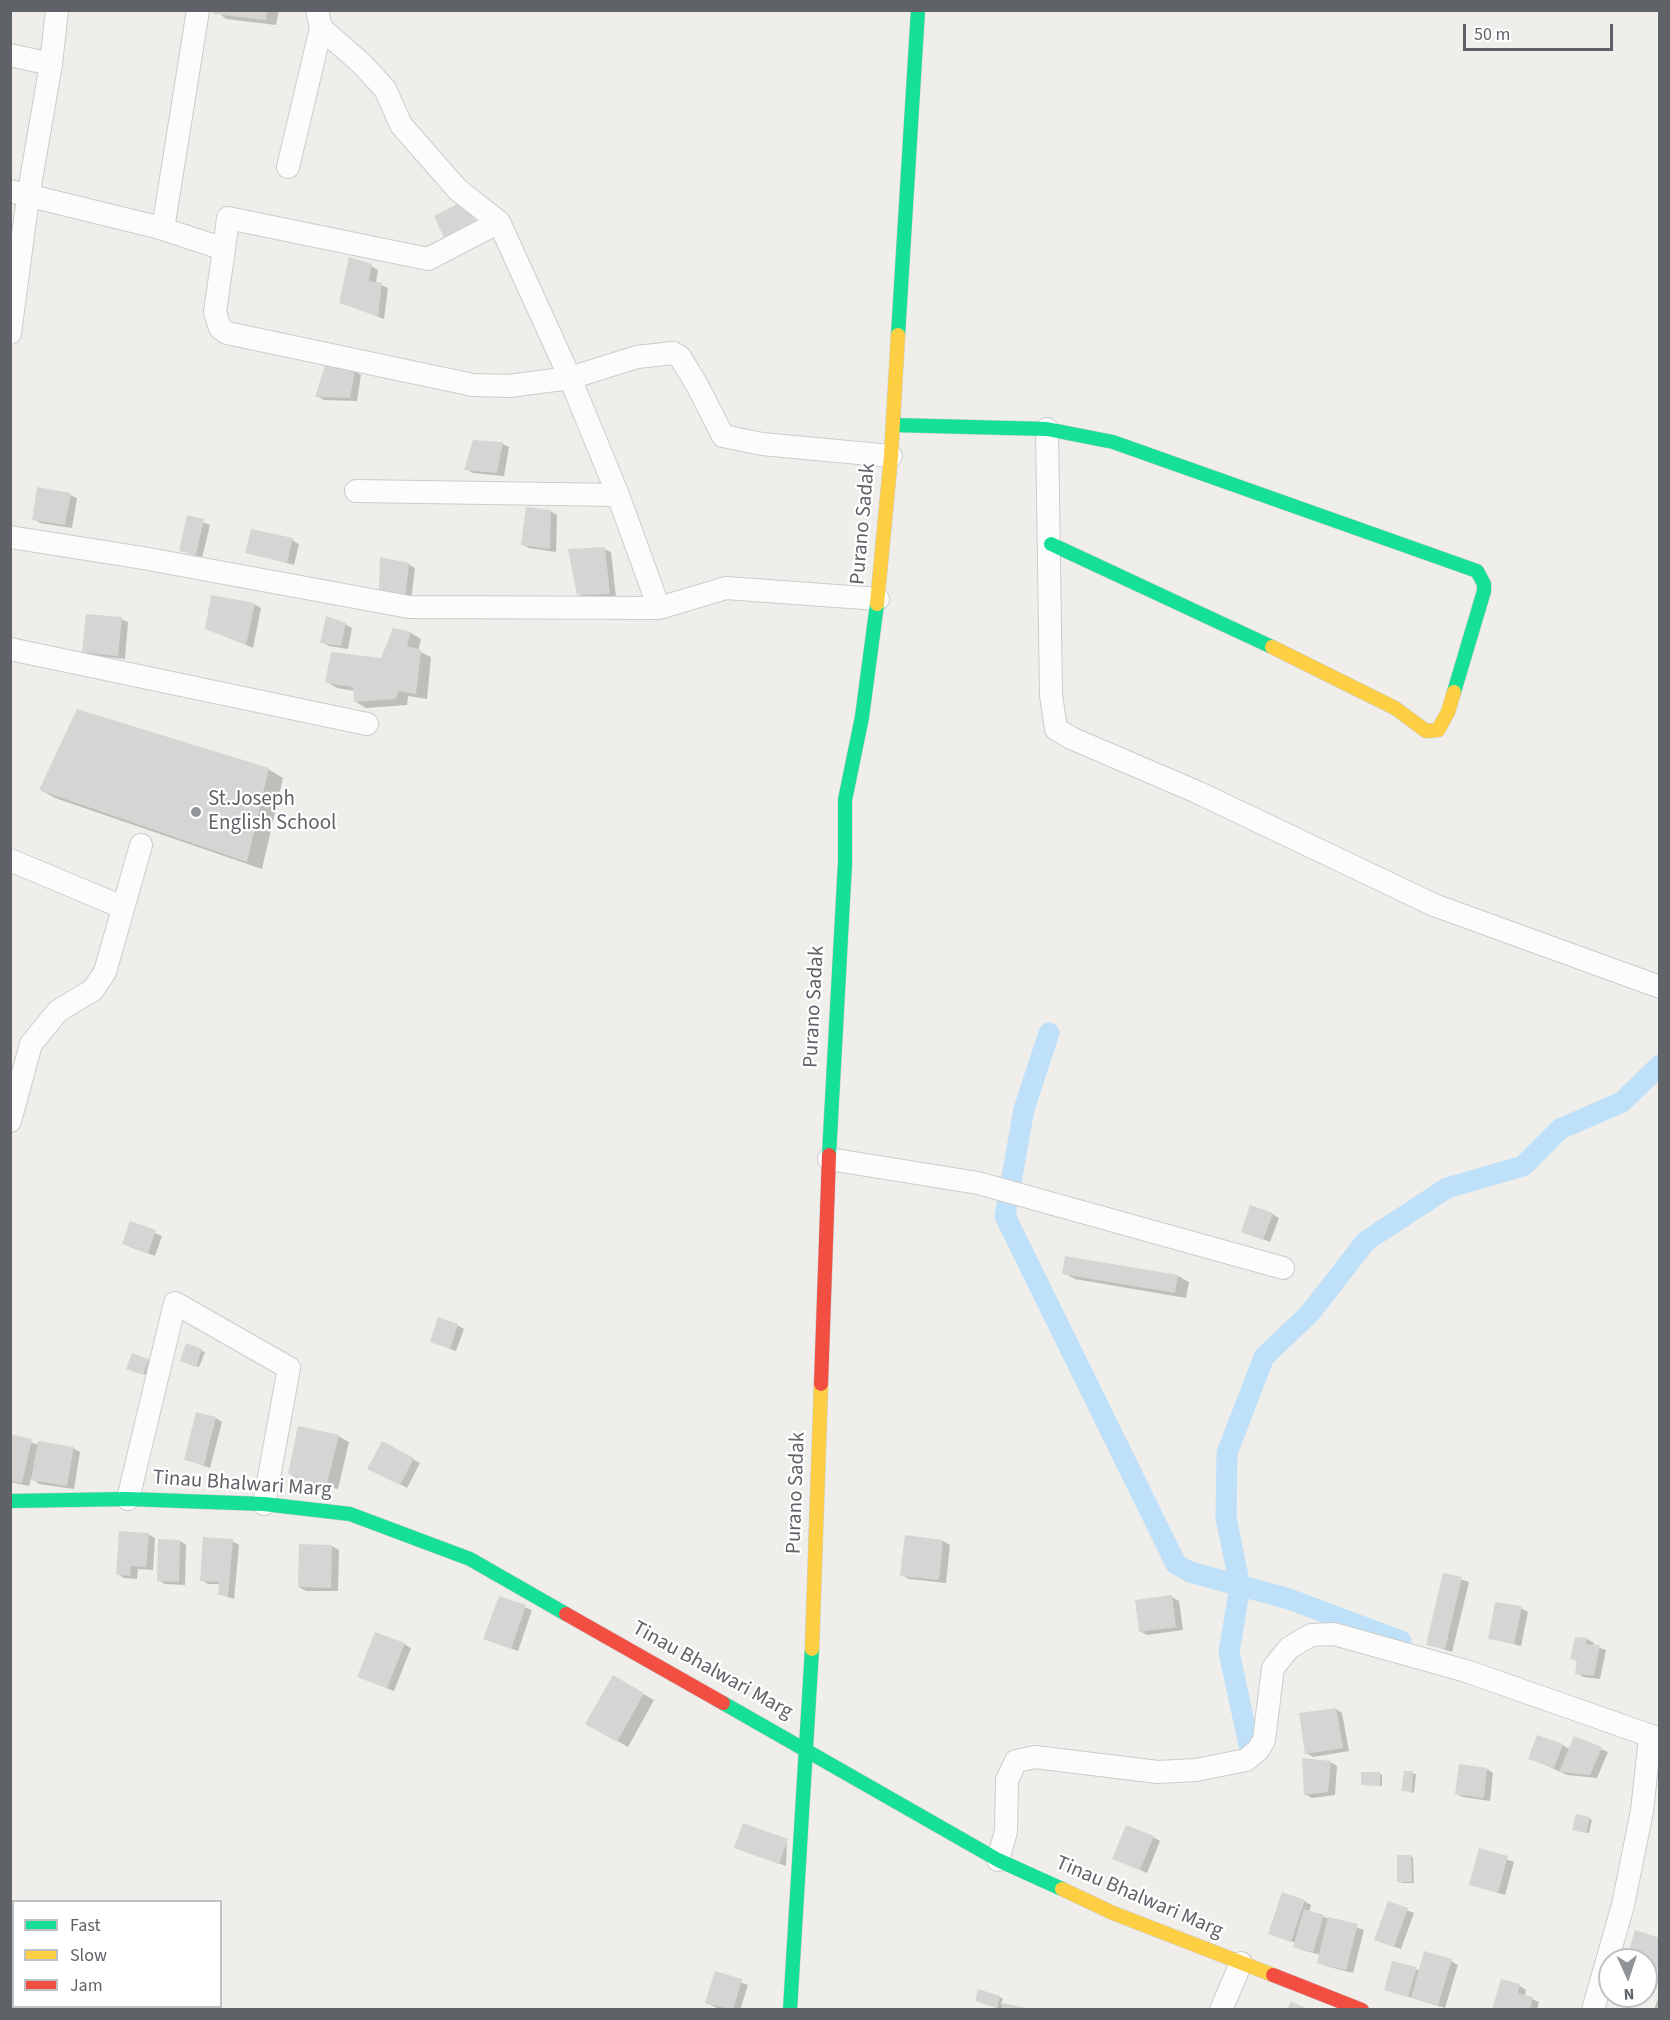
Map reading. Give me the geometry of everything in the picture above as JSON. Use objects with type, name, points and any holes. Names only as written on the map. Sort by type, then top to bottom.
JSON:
[{"type":"street","points":[[10,333],[19,194],[51,64],[57,10]]},
{"type":"street","points":[[163,229],[198,10]]},
{"type":"street","name":"Purano Sadak","points":[[790,2010],[807,1749],[817,1546],[829,1159],[845,863],[845,800],[862,717],[878,599],[891,456],[918,10]]},
{"type":"street","points":[[288,167],[319,19]]},
{"type":"street","points":[[319,19],[385,89],[400,125],[458,190],[498,222],[570,378],[618,495],[659,608]]},
{"type":"street","points":[[10,55],[51,64]]},
{"type":"street","points":[[19,194],[163,229],[224,249]]},
{"type":"street","points":[[498,222],[428,259],[228,218],[215,312],[219,328],[227,333],[473,385],[509,386],[570,378],[637,357],[673,353],[680,357],[697,385],[723,436],[762,444],[891,456]]},
{"type":"street","points":[[893,425],[1047,429],[1113,442],[1156,455],[1466,566],[1477,571],[1484,584],[1484,591],[1448,712],[1438,730],[1426,731],[1395,708],[1294,657],[1051,544]]},
{"type":"street","points":[[1047,429],[1051,544],[1051,695],[1056,729],[1071,738],[1197,792],[1434,905],[1659,987]]},
{"type":"street","points":[[356,491],[618,495]]},
{"type":"street","points":[[10,537],[142,558],[409,607],[659,608],[726,588],[878,599]]},
{"type":"street","points":[[10,649],[367,724]]},
{"type":"street","points":[[10,1121],[32,1044],[58,1011],[93,990],[105,972],[141,845]]},
{"type":"street","points":[[10,860],[122,908]]},
{"type":"street","points":[[829,1159],[978,1183],[1283,1268]]},
{"type":"street","points":[[128,1499],[175,1303],[289,1368],[264,1504]]},
{"type":"street","name":"Tinau Bhalwari Marg","points":[[10,1501],[128,1499],[264,1504],[350,1514],[470,1559],[807,1749],[998,1860],[1113,1913],[1362,2010]]},
{"type":"street","points":[[998,1860],[1006,1831],[1007,1780],[1016,1761],[1035,1757],[1158,1772],[1196,1770],[1246,1760],[1258,1750],[1264,1740],[1273,1668],[1289,1648],[1311,1635],[1334,1634],[1466,1671],[1655,1738],[1623,1905],[1593,2010]]},
{"type":"street","points":[[1221,2010],[1241,1963]]},
{"type":"building","points":[[214,10],[267,10],[266,20],[213,14]]},
{"type":"building","points":[[465,200],[476,221],[445,240],[434,216]]},
{"type":"building","points":[[349,257],[372,264],[369,281],[382,283],[378,316],[339,303]]},
{"type":"building","points":[[327,359],[355,370],[350,398],[315,397]]},
{"type":"building","points":[[473,440],[503,442],[497,473],[464,470]]},
{"type":"building","points":[[37,487],[71,493],[65,525],[32,520]]},
{"type":"building","points":[[526,507],[551,510],[550,549],[521,545]]},
{"type":"building","points":[[187,515],[204,519],[196,555],[179,551]]},
{"type":"building","points":[[251,529],[293,538],[287,563],[245,553]]},
{"type":"building","points":[[605,547],[610,594],[577,595],[568,549]]},
{"type":"building","points":[[380,557],[409,563],[405,599],[379,592]]},
{"type":"building","points":[[211,595],[255,603],[246,645],[205,629]]},
{"type":"building","points":[[86,614],[122,617],[118,656],[82,652]]},
{"type":"building","points":[[326,616],[346,623],[341,646],[320,643]]},
{"type":"building","points":[[393,628],[411,632],[407,646],[421,650],[416,694],[398,691],[396,699],[354,702],[353,687],[325,683],[331,652],[381,658]]},
{"type":"building","points":[[77,709],[269,768],[247,862],[39,790]]},
{"type":"building","points":[[1250,1205],[1273,1213],[1263,1240],[1241,1232]]},
{"type":"building","points":[[130,1221],[156,1230],[148,1253],[122,1244]]},
{"type":"building","points":[[1065,1256],[1178,1275],[1175,1293],[1062,1274]]},
{"type":"building","points":[[438,1317],[458,1324],[450,1349],[430,1342]]},
{"type":"building","points":[[186,1343],[202,1349],[196,1367],[180,1361]]},
{"type":"building","points":[[132,1353],[149,1359],[143,1375],[126,1369]]},
{"type":"building","points":[[196,1412],[216,1417],[204,1465],[184,1460]]},
{"type":"building","points":[[298,1426],[339,1435],[327,1484],[314,1481],[313,1487],[302,1485],[303,1478],[288,1474]]},
{"type":"building","points":[[10,1434],[32,1439],[22,1483],[10,1481]]},
{"type":"building","points":[[38,1441],[74,1447],[67,1486],[31,1480]]},
{"type":"building","points":[[382,1441],[414,1458],[400,1485],[367,1469]]},
{"type":"building","points":[[119,1531],[149,1533],[146,1567],[131,1566],[130,1576],[116,1575]]},
{"type":"building","points":[[905,1535],[943,1540],[939,1580],[900,1576]]},
{"type":"building","points":[[203,1537],[233,1539],[228,1596],[218,1595],[219,1582],[200,1581]]},
{"type":"building","points":[[158,1539],[180,1540],[179,1582],[157,1581]]},
{"type":"building","points":[[299,1544],[332,1545],[331,1588],[298,1587]]},
{"type":"building","points":[[1443,1573],[1462,1577],[1445,1649],[1426,1645]]},
{"type":"building","points":[[1172,1595],[1176,1627],[1139,1632],[1135,1600]]},
{"type":"building","points":[[499,1596],[526,1605],[511,1649],[483,1639]]},
{"type":"building","points":[[1495,1602],[1522,1606],[1514,1644],[1488,1639]]},
{"type":"building","points":[[375,1632],[405,1643],[387,1688],[357,1677]]},
{"type":"building","points":[[1575,1637],[1588,1638],[1586,1644],[1600,1645],[1594,1676],[1575,1674],[1577,1660],[1570,1659]]},
{"type":"building","points":[[613,1675],[644,1693],[617,1742],[585,1724]]},
{"type":"building","points":[[1336,1708],[1343,1748],[1305,1754],[1299,1713]]},
{"type":"building","points":[[1537,1735],[1563,1744],[1554,1768],[1528,1759]]},
{"type":"building","points":[[1574,1736],[1602,1747],[1590,1775],[1559,1772]]},
{"type":"building","points":[[1302,1758],[1331,1761],[1328,1792],[1304,1795]]},
{"type":"building","points":[[1459,1764],[1487,1768],[1484,1798],[1455,1794]]},
{"type":"building","points":[[1404,1771],[1413,1771],[1412,1792],[1401,1791]]},
{"type":"building","points":[[1361,1772],[1380,1772],[1380,1786],[1361,1785]]},
{"type":"building","points":[[1576,1814],[1590,1817],[1586,1833],[1572,1830]]},
{"type":"building","points":[[743,1823],[788,1839],[779,1864],[734,1848]]},
{"type":"building","points":[[1126,1825],[1154,1836],[1140,1870],[1112,1859]]},
{"type":"building","points":[[1479,1848],[1508,1856],[1498,1893],[1469,1885]]},
{"type":"building","points":[[1397,1855],[1411,1855],[1412,1882],[1397,1882]]},
{"type":"building","points":[[1282,1892],[1305,1900],[1291,1942],[1268,1934]]},
{"type":"building","points":[[1388,1901],[1408,1908],[1394,1947],[1374,1940]]},
{"type":"building","points":[[1304,1909],[1324,1915],[1313,1952],[1293,1947]]},
{"type":"building","points":[[1328,1917],[1358,1924],[1346,1970],[1317,1963]]},
{"type":"building","points":[[10,1920],[12,1920],[12,1959],[10,1959]]},
{"type":"building","points":[[1635,1930],[1660,1938],[1660,1971],[1658,1970],[1658,1948],[1630,1948]]},
{"type":"building","points":[[1424,1951],[1452,1959],[1438,2005],[1411,1998]]},
{"type":"building","points":[[1392,1961],[1417,1967],[1408,1997],[1384,1990]]},
{"type":"building","points":[[715,1971],[742,1979],[733,2010],[705,2003]]},
{"type":"building","points":[[1501,1979],[1520,1984],[1518,1993],[1533,1997],[1530,2010],[1492,2010]]},
{"type":"building","points":[[978,1989],[1000,1996],[997,2008],[975,2001]]},
{"type":"building","points":[[1291,2001],[1309,2010],[1287,2010]]},
{"type":"building","points":[[1003,2003],[1027,2008],[1026,2010],[1001,2010]]},
{"type":"building","points":[[22,2008],[57,2008],[57,2010],[22,2010]]},
{"type":"waterway","points":[[1049,1033],[1024,1109],[1005,1216],[1176,1564],[1190,1572],[1289,1599],[1401,1641]]},
{"type":"waterway","points":[[1249,1745],[1229,1652],[1240,1586],[1226,1518],[1227,1453],[1264,1357],[1310,1313],[1366,1241],[1447,1188],[1523,1166],[1560,1129],[1622,1102],[1660,1065]]},
{"type":"traffic: fast","points":[[898,335],[918,10]]},
{"type":"traffic: fast","points":[[893,425],[1047,429],[1113,442],[1477,571],[1484,584],[1484,591],[1454,692]]},
{"type":"traffic: fast","points":[[1051,544],[1272,647]]},
{"type":"traffic: fast","points":[[829,1155],[845,863],[845,800],[862,717],[877,604]]},
{"type":"traffic: fast","points":[[10,1501],[128,1499],[264,1504],[350,1514],[470,1559],[566,1614]]},
{"type":"traffic: fast","points":[[790,2010],[812,1649]]},
{"type":"traffic: fast","points":[[723,1703],[998,1860],[1062,1889]]},
{"type":"traffic: slow","points":[[877,604],[891,456],[898,335]]},
{"type":"traffic: slow","points":[[1272,647],[1395,708],[1426,731],[1438,730],[1448,712],[1454,692]]},
{"type":"traffic: slow","points":[[812,1649],[821,1384]]},
{"type":"traffic: slow","points":[[1062,1889],[1113,1913],[1273,1975]]},
{"type":"traffic: jam","points":[[821,1384],[829,1155]]},
{"type":"traffic: jam","points":[[566,1614],[723,1703]]},
{"type":"traffic: jam","points":[[1273,1975],[1362,2010]]},
{"type":"place","name":"St.Joseph English School","points":[[196,812]]}]
